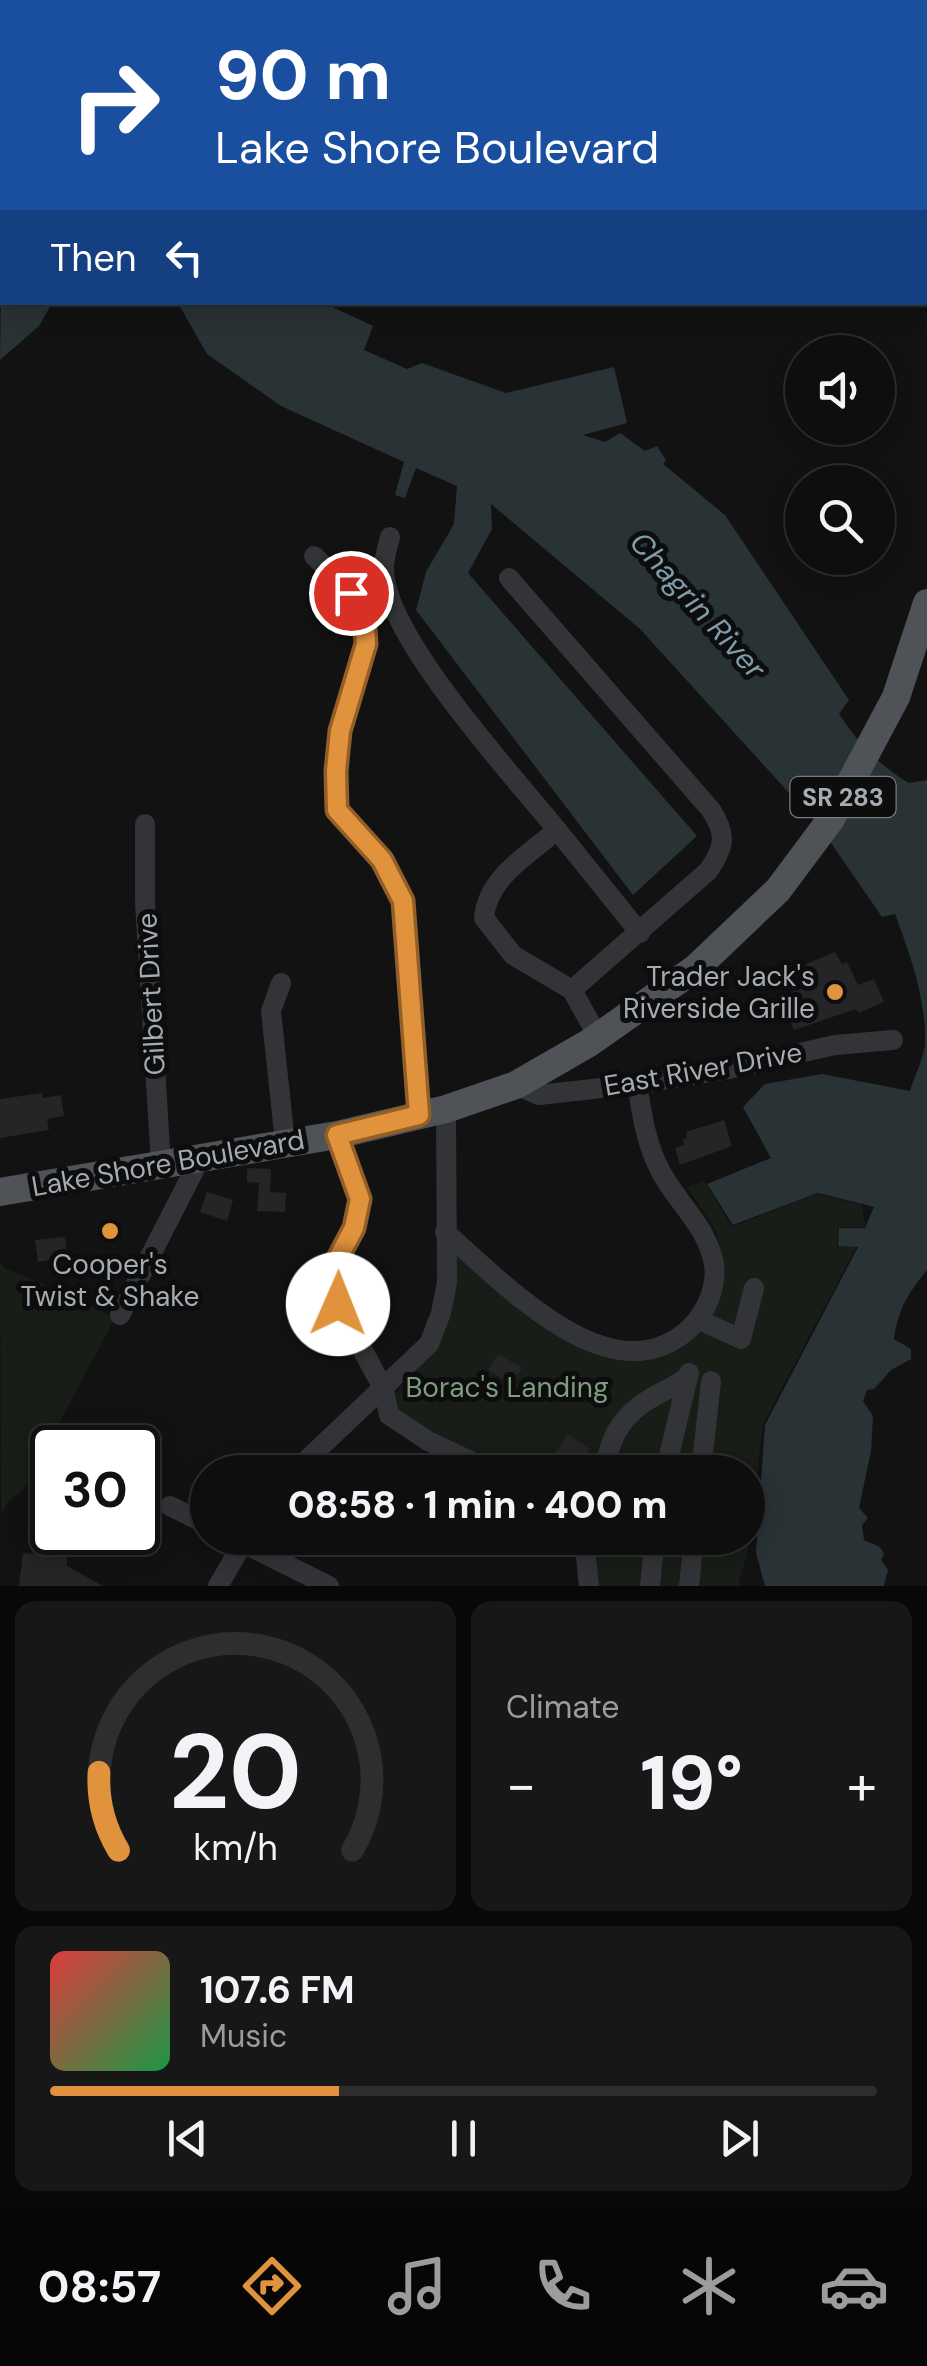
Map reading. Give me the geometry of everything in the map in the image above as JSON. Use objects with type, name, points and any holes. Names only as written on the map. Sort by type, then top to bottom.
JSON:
[{"type":"main road","name":"Lake Shore Boulevard","points":[[0,1192],[337,1135],[432,1112],[516,1085],[598,1036],[696,968],[778,890],[831,820],[896,697],[927,603]]},
{"type":"street","points":[[390,536],[384,568],[390,600],[430,673],[640,933]]},
{"type":"street","points":[[313,1455],[429,1344],[447,1282],[432,1112],[403,901],[382,860],[337,810],[340,731],[366,644],[364,614],[351,593],[314,556]]},
{"type":"street","points":[[510,578],[721,825],[724,835],[723,847],[708,871],[572,990]]},
{"type":"street","name":"Gilbert Drive","points":[[145,824],[145,902],[160,1164]]},
{"type":"street","points":[[556,830],[497,882],[486,900],[484,918],[513,956],[572,990],[598,1036]]},
{"type":"street","points":[[281,983],[271,1011],[285,1142]]},
{"type":"street","name":"East River Drive","points":[[516,1085],[539,1095],[636,1084],[724,1070],[835,1045],[893,1040]]},
{"type":"street","points":[[445,1232],[546,1320],[606,1346],[636,1352],[679,1338],[698,1320],[712,1292],[714,1267],[705,1237],[663,1176],[647,1144],[636,1084]]},
{"type":"street","points":[[337,1135],[360,1199],[354,1228],[332,1278],[345,1318],[384,1390],[388,1415],[458,1455]]},
{"type":"street","points":[[120,1315],[201,1157]]},
{"type":"street","points":[[698,1320],[741,1339],[754,1288]]},
{"type":"street","points":[[607,1455],[628,1412],[679,1385],[689,1371],[669,1455]]},
{"type":"street","points":[[704,1455],[711,1381]]},
{"type":"street","points":[[170,1506],[190,1515]]},
{"type":"street","points":[[218,1586],[233,1555]]},
{"type":"street","points":[[271,1555],[329,1586]]},
{"type":"street","points":[[586,1555],[589,1582]]},
{"type":"street","points":[[650,1586],[653,1555]]},
{"type":"street","points":[[688,1586],[692,1555]]},
{"type":"green space","name":"Borac's Landing","points":[[704,1181],[732,1227],[817,1194],[862,1205],[865,1227],[838,1227],[837,1247],[857,1246],[763,1424],[759,1455],[475,1455],[398,1413],[392,1398],[421,1365],[457,1257],[467,1257],[562,1336],[665,1350],[687,1342],[709,1320],[722,1257],[716,1231],[687,1187]]},
{"type":"green space","points":[[0,1260],[4,1268],[115,1318],[58,1425],[30,1425],[30,1478],[1,1514]]},
{"type":"green space","name":"Borac's Landing","points":[[591,1555],[747,1555],[738,1586],[593,1586]]},
{"type":"water","points":[[1,305],[51,305],[39,326],[0,360]]},
{"type":"water","name":"Chagrin River","points":[[179,305],[328,305],[373,326],[364,350],[407,369],[422,363],[506,393],[614,367],[627,423],[583,435],[605,442],[620,433],[645,451],[657,446],[666,460],[663,464],[725,515],[849,700],[839,714],[854,735],[879,761],[909,783],[927,780],[927,1270],[905,1302],[894,1339],[911,1349],[911,1359],[891,1370],[874,1389],[867,1390],[863,1401],[873,1416],[871,1451],[859,1508],[868,1518],[862,1525],[864,1540],[880,1547],[884,1554],[881,1560],[888,1570],[884,1586],[765,1586],[757,1555],[765,1555],[765,1425],[858,1247],[838,1246],[839,1228],[865,1228],[874,1207],[818,1193],[733,1225],[707,1184],[771,1158],[743,1107],[765,1084],[822,1074],[910,1091],[924,1051],[925,1029],[916,978],[895,914],[882,917],[820,827],[640,629],[491,504],[492,529],[468,573],[697,836],[633,895],[416,610],[426,572],[454,524],[457,486],[416,468],[405,498],[395,495],[404,462],[281,406],[207,354]]},
{"type":"building","name":"Trader Jack's Riverside Grille","points":[[835,952],[842,964],[847,962],[858,985],[874,979],[884,1002],[859,1013],[856,1009],[794,1030],[779,996],[815,984],[806,964]]},
{"type":"building","points":[[42,1093],[42,1098],[61,1095],[64,1116],[47,1119],[49,1130],[0,1138],[0,1099]]},
{"type":"building","points":[[724,1120],[732,1146],[680,1165],[675,1148],[684,1145],[686,1132]]},
{"type":"building","points":[[247,1168],[271,1169],[270,1192],[286,1193],[285,1212],[257,1211],[259,1183],[247,1182]]},
{"type":"building","points":[[207,1192],[233,1200],[227,1221],[200,1212]]},
{"type":"building","points":[[65,1237],[67,1257],[38,1262],[35,1240]]},
{"type":"building","points":[[498,1354],[522,1368],[512,1384],[488,1370]]},
{"type":"building","points":[[568,1434],[590,1449],[586,1455],[555,1453]]},
{"type":"building","points":[[23,1553],[67,1557],[67,1566],[103,1586],[19,1586]]},
{"type":"place","name":"Trader Jack's Riverside Grille","points":[[835,992]]},
{"type":"place","name":"Cooper's Twist & Shake","points":[[110,1231]]},
{"type":"route","points":[[338,1304],[332,1278],[359,1215],[360,1199],[337,1135],[419,1115],[403,901],[382,860],[337,810],[340,731],[366,644],[364,614],[351,593]]}]
